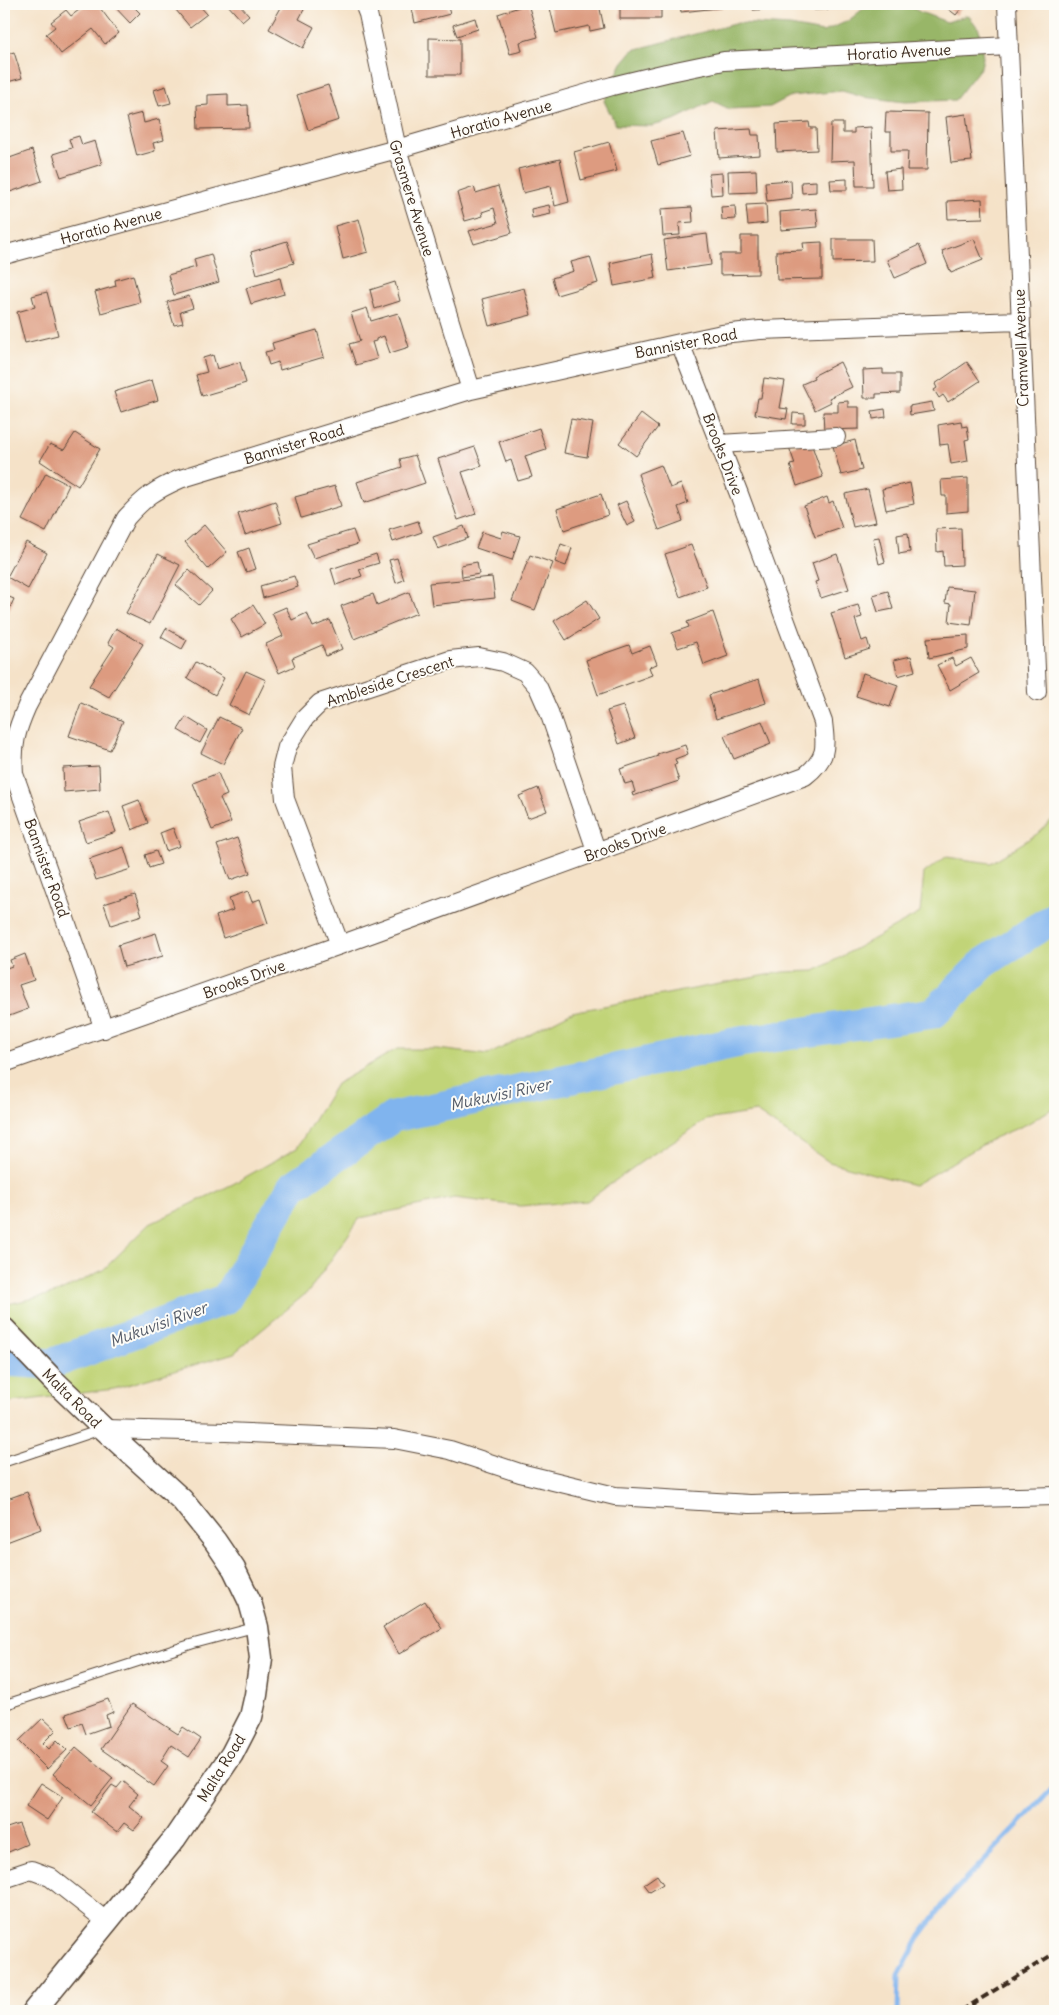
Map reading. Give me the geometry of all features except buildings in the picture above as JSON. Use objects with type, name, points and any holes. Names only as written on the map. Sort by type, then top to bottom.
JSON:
[{"type":"street","name":"Grasmere Avenue","points":[[364,4],[368,14],[396,149],[471,390]]},
{"type":"street","name":"Cramwell Avenue","points":[[1007,4],[1037,692]]},
{"type":"street","name":"Horatio Avenue","points":[[4,255],[396,149],[612,86],[724,61],[1009,46]]},
{"type":"street","name":"Bannister Road","points":[[104,1029],[14,774],[12,751],[18,727],[27,706],[126,518],[141,500],[180,479],[471,390],[722,334],[760,330],[1020,321]]},
{"type":"street","name":"Brooks Drive","points":[[4,1063],[597,853],[805,776],[817,766],[823,755],[825,743],[823,722],[680,343]]},
{"type":"street","points":[[719,444],[836,437]]},
{"type":"street","name":"Ambleside Crescent","points":[[340,945],[286,799],[282,767],[287,746],[304,718],[320,703],[450,660],[479,657],[503,662],[525,672],[538,687],[549,712],[597,853]]},
{"type":"street","name":"Malta Road","points":[[9,1334],[104,1429],[182,1500],[215,1541],[234,1569],[250,1602],[257,1627],[261,1658],[251,1717],[232,1754],[175,1838],[34,2011]]},
{"type":"street","points":[[104,1429],[394,1439],[450,1450],[520,1473],[615,1496],[750,1504],[1055,1496]]},
{"type":"street","points":[[4,1879],[31,1870],[50,1877],[106,1921]]},
{"type":"lane","points":[[4,1462],[104,1429]]},
{"type":"lane","points":[[4,1705],[192,1644],[257,1627]]},
{"type":"green space","points":[[885,4],[905,4],[947,22],[968,15],[979,29],[983,58],[981,67],[955,100],[905,102],[863,97],[842,91],[791,96],[770,107],[729,109],[713,101],[674,120],[652,126],[616,125],[604,101],[622,63],[633,50],[738,23],[790,26],[823,32],[848,21],[864,8]]},
{"type":"green space","points":[[1055,817],[1055,1107],[1027,1124],[994,1138],[914,1185],[829,1162],[756,1112],[706,1120],[644,1160],[587,1201],[520,1206],[454,1198],[360,1218],[309,1291],[234,1353],[114,1389],[4,1403],[4,1305],[57,1293],[103,1270],[150,1224],[233,1184],[297,1148],[336,1084],[397,1049],[437,1049],[488,1055],[572,1012],[783,972],[815,971],[920,913],[924,873],[946,857],[991,863],[1037,834]]},
{"type":"waterway","name":"Mukuvisi River","points":[[4,1361],[51,1364],[226,1299],[292,1187],[393,1117],[739,1042],[934,1013],[984,963],[1055,917]]},
{"type":"waterway","points":[[898,2011],[899,1975],[920,1936],[949,1897],[1055,1786]]},
{"type":"railway","points":[[961,2011],[1055,1953]]}]
